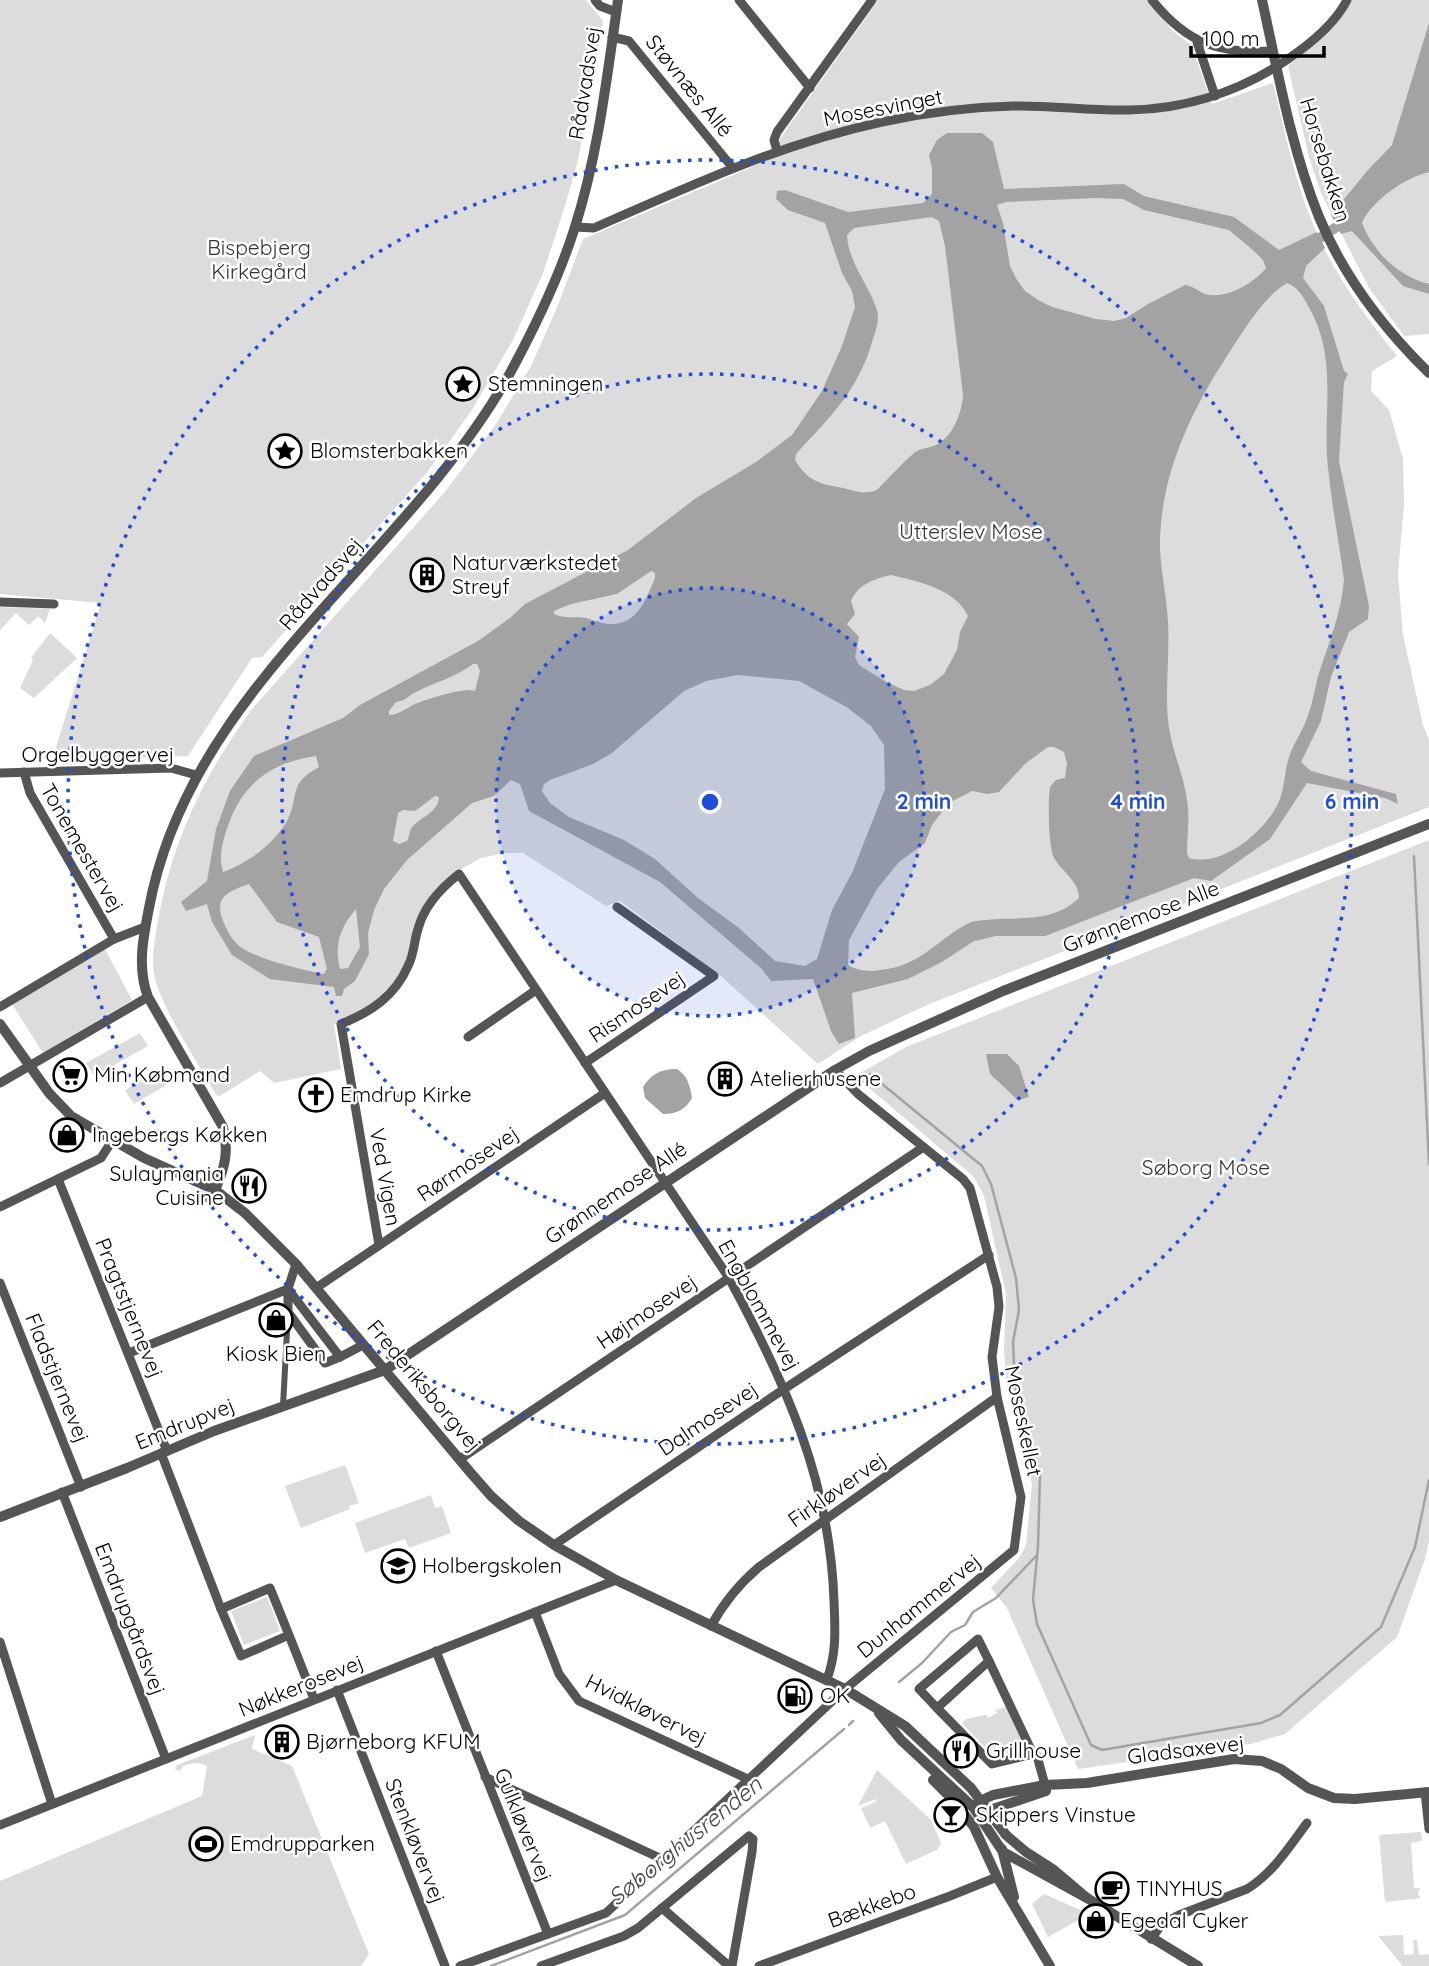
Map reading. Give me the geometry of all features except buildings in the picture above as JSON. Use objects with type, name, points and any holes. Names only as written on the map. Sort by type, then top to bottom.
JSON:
[{"type":"street","points":[[595,0],[600,6],[617,6]]},
{"type":"street","points":[[738,0],[810,88]]},
{"type":"street","points":[[777,150],[774,141],[777,132],[872,0]]},
{"type":"street","points":[[1152,0],[1172,22],[1197,41],[1231,52],[1273,51]]},
{"type":"street","name":"Horsebakken","points":[[1262,0],[1297,151],[1319,217],[1370,307],[1406,351],[1429,373]]},
{"type":"street","name":"Mosesvinget","points":[[575,227],[594,228],[732,167],[838,132],[945,112],[1012,106],[1130,110],[1163,107],[1215,96],[1277,66],[1311,42],[1328,26],[1347,0]]},
{"type":"street","name":"Rådvadsvej","points":[[215,1190],[227,1158],[223,1127],[148,998],[143,982],[145,927],[154,878],[170,828],[196,775],[229,723],[270,671],[444,471],[486,413],[544,307],[575,227],[599,125],[617,6]]},
{"type":"street","name":"Støvnæs Allé","points":[[612,37],[629,41],[732,167]]},
{"type":"street","points":[[1197,41],[1215,96]]},
{"type":"street","points":[[0,602],[54,604]]},
{"type":"street","name":"Orgelbyggervej","points":[[0,773],[171,768],[196,775]]},
{"type":"street","name":"Tonemestervej","points":[[24,772],[30,793],[114,939]]},
{"type":"street","name":"Grønnemose Alle","points":[[869,1051],[1003,991],[1429,824]]},
{"type":"street","name":"Engblommevej","points":[[459,874],[729,1278],[760,1336],[808,1450],[825,1518],[833,1581],[835,1647],[834,1662],[827,1679]]},
{"type":"street","name":"Ved Vigen","points":[[379,1245],[341,1024],[377,1006],[391,993],[410,963],[418,926],[428,907],[443,887],[459,874]]},
{"type":"street","name":"Rismosevej","points":[[585,1063],[714,976],[617,907]]},
{"type":"street","points":[[0,1007],[114,939],[145,927]]},
{"type":"street","points":[[468,1037],[536,990]]},
{"type":"street","points":[[0,1083],[148,998]]},
{"type":"street","name":"Frederiksborgvej","points":[[0,1024],[59,1105],[84,1125],[144,1158],[215,1190],[245,1213],[316,1287],[491,1496],[519,1521],[554,1545],[616,1580],[827,1679],[905,1726],[953,1769],[991,1826],[1003,1852]]},
{"type":"street","name":"Grønnemose Allé","points":[[385,1370],[835,1069],[869,1051]]},
{"type":"street","name":"Moseskellet","points":[[835,1069],[858,1094],[963,1179],[970,1188],[998,1297],[992,1357],[997,1397],[1018,1475],[1021,1497],[1014,1550]]},
{"type":"street","name":"Rørmosevej","points":[[316,1287],[605,1093]]},
{"type":"street","points":[[0,1207],[101,1158],[112,1141]]},
{"type":"street","name":"Højmosevej","points":[[460,1459],[922,1148]]},
{"type":"street","name":"Pragtstjernevej","points":[[58,1179],[129,1353],[221,1609],[241,1656],[289,1635]]},
{"type":"street","name":"Dalmosevej","points":[[554,1545],[784,1389],[989,1255]]},
{"type":"street","points":[[283,1406],[288,1289],[296,1264]]},
{"type":"street","name":"Fladstjernevej","points":[[0,1283],[81,1486]]},
{"type":"street","points":[[129,1353],[288,1289]]},
{"type":"street","points":[[288,1289],[340,1357]]},
{"type":"street","points":[[288,1311],[325,1363],[363,1345]]},
{"type":"street","name":"Emdrupvej","points":[[0,1517],[283,1406],[385,1370]]},
{"type":"street","name":"Firkløvervej","points":[[710,1626],[724,1602],[740,1583],[825,1518],[997,1397]]},
{"type":"street","name":"Emdrupgårdsvej","points":[[62,1492],[166,1759]]},
{"type":"street","name":"Dunhammervej","points":[[460,1966],[606,1913],[845,1689],[1014,1550]]},
{"type":"street","name":"Nøkkerosevej","points":[[0,1825],[616,1580]]},
{"type":"street","points":[[221,1609],[270,1588],[314,1699]]},
{"type":"street","name":"Hvidkløvervej","points":[[535,1612],[559,1674],[579,1701],[748,1779]]},
{"type":"street","points":[[1033,1754],[992,1764],[919,1689],[978,1639],[1033,1754],[1037,1756],[1045,1785]]},
{"type":"street","points":[[0,1642],[52,1804]]},
{"type":"street","name":"Gulkløvervej","points":[[436,1651],[548,1934]]},
{"type":"street","points":[[937,1708],[989,1661]]},
{"type":"street","name":"Stenkløvervej","points":[[337,1690],[445,1966]]},
{"type":"street","name":"Frederiksborgvej","points":[[872,1707],[909,1748],[979,1808]]},
{"type":"street","name":"Frederiksborgvej","points":[[909,1748],[921,1768],[965,1813],[992,1862]]},
{"type":"street","name":"Gladsaxevej","points":[[979,1808],[1065,1785],[1247,1759],[1262,1760],[1281,1769],[1308,1788],[1334,1798],[1355,1799],[1427,1792]]},
{"type":"street","points":[[485,1777],[662,1859]]},
{"type":"street","name":"Gladsaxevej","points":[[979,1808],[993,1795],[1045,1785],[1065,1785]]},
{"type":"street","points":[[1427,1792],[1429,1829]]},
{"type":"street","points":[[1151,1939],[1162,1924],[1179,1915],[1258,1883],[1307,1823]]},
{"type":"street","points":[[991,1826],[992,1862],[997,1877],[1050,1966]]},
{"type":"street","name":"Frederiksborgvej","points":[[991,1826],[1054,1870],[1087,1898]]},
{"type":"street","points":[[541,1966],[624,1936],[748,1836],[753,1839],[730,1966]]},
{"type":"street","points":[[1003,1852],[1087,1898],[1198,1966]]},
{"type":"street","points":[[1003,1852],[1019,1913]]},
{"type":"street","points":[[997,1877],[1011,1885]]},
{"type":"street","name":"Bækkebo","points":[[759,1966],[997,1877]]},
{"type":"street","points":[[662,1908],[730,1966]]},
{"type":"green space","name":"Bispebjerg Kirkegård","points":[[0,0],[586,0],[603,21],[578,160],[543,273],[513,340],[472,410],[428,471],[262,657],[252,658],[188,756],[52,760],[101,603],[0,594]]},
{"type":"green space","name":"Utterslev Mose","points":[[876,0],[1148,0],[1173,31],[1192,46],[1212,104],[1273,83],[1300,190],[1321,242],[1350,293],[1397,356],[1372,371],[1371,391],[1389,410],[1403,459],[1404,504],[1398,574],[1403,635],[1423,725],[1429,740],[1429,807],[927,1005],[861,1036],[818,1064],[722,977],[620,901],[606,906],[523,853],[505,853],[481,858],[456,872],[420,915],[404,965],[392,986],[359,1014],[334,1024],[341,1069],[274,1083],[260,1071],[218,1097],[164,1002],[157,987],[153,961],[158,921],[172,863],[192,810],[219,759],[252,709],[444,493],[496,424],[531,366],[583,239],[773,158],[781,137]]},
{"type":"green space","points":[[1352,0],[1429,0],[1429,334],[1404,336],[1369,288],[1321,193],[1309,157],[1288,66],[1323,36]]},
{"type":"green space","points":[[0,607],[50,609],[45,623],[38,616],[29,625],[16,613],[0,630]]},
{"type":"green space","points":[[50,633],[77,658],[34,698],[20,688],[33,660],[31,658]]},
{"type":"green space","name":"Søborg Mose","points":[[1429,840],[1429,1541],[1397,1637],[1285,1734],[1250,1744],[1078,1769],[1007,1608],[991,1588],[1019,1558],[1026,1545],[1032,1484],[1007,1387],[1004,1351],[1006,1294],[984,1196],[974,1177],[855,1076],[906,1047]]},
{"type":"green space","points":[[105,949],[132,1000],[43,1053],[12,1004]]},
{"type":"green space","points":[[140,1033],[148,1046],[94,1076],[86,1063]]},
{"type":"green space","points":[[161,1070],[168,1084],[134,1104],[125,1090]]},
{"type":"green space","points":[[345,1465],[359,1503],[301,1528],[285,1486]]},
{"type":"green space","points":[[431,1495],[435,1508],[442,1506],[451,1533],[409,1548],[405,1539],[365,1553],[355,1523]]},
{"type":"green space","points":[[267,1597],[280,1631],[244,1645],[231,1611]]},
{"type":"green space","points":[[1006,1707],[1026,1751],[993,1756],[962,1723],[966,1719],[986,1715],[988,1718],[997,1713],[995,1710]]},
{"type":"green space","name":"Emdrupparken","points":[[255,1735],[252,1749],[292,1766],[369,1954],[361,1966],[0,1966],[0,1881],[202,1796],[207,1766],[192,1763],[183,1766],[180,1771],[175,1769],[177,1765]]},
{"type":"green space","points":[[877,1770],[931,1820],[941,1843],[937,1850],[906,1864],[885,1821],[870,1828],[861,1808],[876,1802],[876,1799],[858,1806]]},
{"type":"green space","points":[[1421,1832],[1422,1841],[1411,1843],[1414,1888],[1420,1888],[1418,1894],[1421,1898],[1385,1902],[1379,1835]]},
{"type":"green space","points":[[1044,1894],[1089,1914],[1048,1937],[1032,1904]]},
{"type":"green space","points":[[1403,1935],[1404,1955],[1414,1954],[1413,1940],[1417,1940],[1419,1955],[1429,1954],[1429,1966],[1403,1966],[1378,1936]]},
{"type":"shaded area","points":[[1429,23],[1429,172],[1390,191],[1373,206],[1362,223],[1373,244],[1388,262],[1407,275],[1429,284],[1429,294],[1403,286],[1352,231],[1341,234],[1331,215],[1392,145]]},
{"type":"shaded area","points":[[947,133],[982,133],[993,142],[1004,189],[1124,184],[1144,196],[1234,217],[1279,250],[1317,232],[1325,248],[1306,266],[1303,278],[1324,306],[1344,371],[1348,374],[1344,382],[1339,461],[1369,606],[1368,619],[1349,632],[1331,677],[1321,721],[1301,762],[1311,771],[1396,794],[1398,804],[1385,798],[1307,783],[1270,839],[1211,881],[1194,878],[1045,936],[996,936],[974,941],[942,962],[908,979],[852,993],[855,1038],[839,1044],[831,1031],[813,979],[771,981],[762,969],[660,882],[529,811],[520,784],[511,780],[494,796],[472,803],[407,860],[384,889],[374,910],[368,933],[369,954],[355,981],[344,989],[342,996],[336,996],[334,987],[270,979],[232,955],[212,922],[207,904],[186,911],[181,902],[207,881],[216,829],[230,791],[254,756],[343,718],[360,705],[478,641],[525,604],[628,550],[696,498],[756,462],[792,435],[822,391],[842,346],[855,307],[852,291],[842,273],[825,223],[788,210],[776,199],[777,191],[785,190],[848,212],[923,203],[932,194],[929,155],[937,140]],"holes":[[[1123,199],[1144,210],[1229,230],[1263,260],[1266,268],[1239,289],[1222,295],[1205,294],[1185,285],[1126,318],[1114,321],[1096,319],[1052,307],[1025,291],[1010,266],[1003,223],[997,205],[1006,202]],[[932,217],[939,221],[945,246],[963,395],[961,410],[946,438],[915,452],[877,490],[868,492],[816,481],[805,473],[795,460],[796,454],[831,416],[851,389],[866,359],[877,326],[877,310],[848,245],[847,235],[854,228]],[[1287,283],[1302,295],[1318,325],[1326,365],[1328,468],[1344,580],[1334,628],[1306,720],[1290,754],[1278,804],[1267,821],[1249,839],[1226,854],[1201,860],[1189,858],[1187,853],[1187,800],[1169,728],[1168,622],[1160,549],[1161,523],[1171,472],[1189,424],[1213,378],[1262,306]],[[651,571],[655,573],[639,610],[618,624],[554,614],[554,611],[571,604],[617,594]],[[891,575],[935,588],[955,599],[968,616],[960,632],[957,650],[944,674],[930,685],[914,691],[904,690],[859,665],[855,657],[859,637],[847,624],[855,614],[851,601],[862,586]],[[473,664],[477,664],[480,671],[475,691],[436,697],[389,715],[396,702]],[[738,675],[799,681],[848,708],[871,726],[884,745],[885,789],[852,873],[832,910],[817,959],[805,966],[775,961],[655,859],[624,840],[569,817],[550,803],[542,791],[544,784],[593,764],[612,753],[684,691],[706,681]],[[1048,747],[1064,752],[1067,764],[1065,778],[1056,780],[1050,787],[1051,844],[1054,858],[1073,882],[1079,898],[1055,913],[971,922],[919,957],[895,967],[868,971],[848,965],[849,940],[877,889],[899,862],[925,843],[932,825],[949,803],[972,791],[987,794],[999,792],[1026,763]],[[316,756],[319,767],[298,785],[287,821],[268,845],[251,858],[223,872],[222,847],[235,809],[252,785],[286,763]],[[435,796],[439,797],[433,810],[412,828],[407,841],[399,844],[393,841],[398,813],[403,810],[415,811]],[[249,884],[277,922],[319,937],[327,969],[324,974],[265,959],[237,944],[220,913],[222,900],[230,892]],[[356,909],[360,947],[348,968],[340,969],[340,937],[346,923]]]},
{"type":"shaded area","points":[[986,1054],[1007,1054],[1019,1066],[1029,1097],[1018,1100],[990,1074]]},
{"type":"shaded area","points":[[677,1069],[686,1078],[692,1098],[680,1110],[663,1114],[645,1098],[643,1087],[657,1073]]},
{"type":"waterway","points":[[1320,238],[1338,226]]},
{"type":"waterway","points":[[1414,856],[1429,1164]]},
{"type":"waterway","points":[[870,1074],[982,1166],[991,1184],[1016,1278],[1019,1310],[1013,1342],[1015,1386],[1040,1475],[1033,1600],[1037,1624],[1091,1745],[1102,1750],[1261,1723],[1280,1715],[1381,1627],[1415,1547],[1429,1480]]},
{"type":"waterway","name":"Søborghusrenden","points":[[899,1682],[922,1663],[951,1632],[965,1625],[973,1612],[996,1598],[1037,1555]]},
{"type":"waterway","name":"Søborghusrenden","points":[[849,1725],[853,1721]]},
{"type":"waterway","name":"Søborghusrenden","points":[[491,1966],[625,1915],[844,1729]]},
{"type":"place","name":"Stemningen","points":[[463,384]]},
{"type":"place","name":"Blomsterbakken","points":[[285,451]]},
{"type":"place","name":"Naturværkstedet Streyf","points":[[427,575]]},
{"type":"place","name":"Min Købmand","points":[[70,1075]]},
{"type":"place","name":"Atelierhusene","points":[[725,1079]]},
{"type":"place","name":"Emdrup Kirke","points":[[316,1095]]},
{"type":"place","name":"Ingebergs Køkken","points":[[67,1135]]},
{"type":"place","name":"Sulaymania Cuisine","points":[[249,1186]]},
{"type":"place","name":"Kiosk Bien","points":[[276,1320]]},
{"type":"place","name":"Holbergskolen","points":[[398,1566]]},
{"type":"place","name":"OK","points":[[795,1696]]},
{"type":"place","name":"Bjørneborg KFUM","points":[[282,1742]]},
{"type":"place","name":"Grillhouse","points":[[961,1751]]},
{"type":"place","name":"Skippers Vinstue","points":[[951,1815]]},
{"type":"place","name":"Emdrupparken","points":[[206,1844]]},
{"type":"place","name":"TINYHUS","points":[[1112,1889]]},
{"type":"place","name":"Egedal Cyker","points":[[1096,1921]]}]
